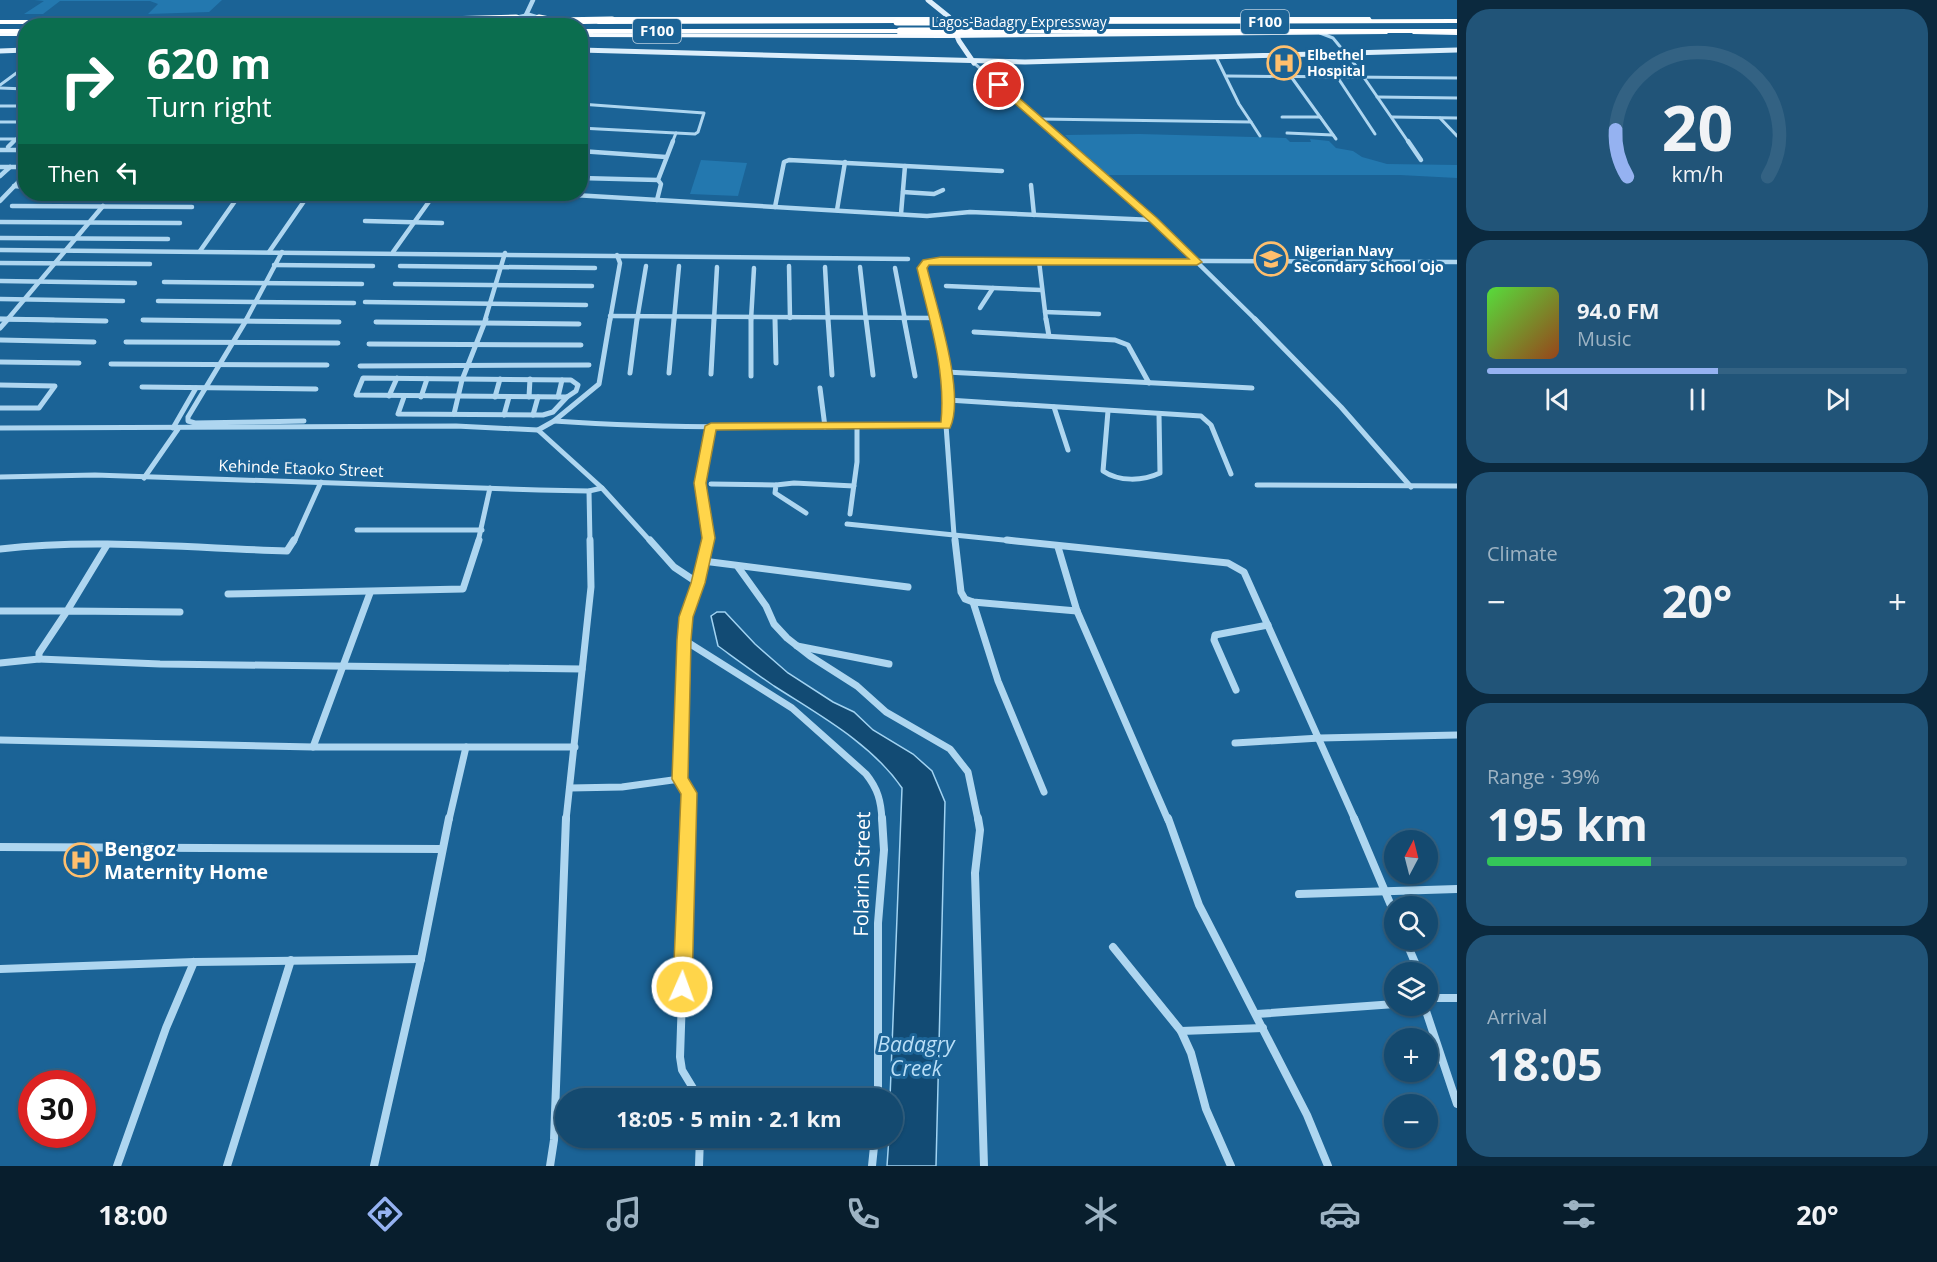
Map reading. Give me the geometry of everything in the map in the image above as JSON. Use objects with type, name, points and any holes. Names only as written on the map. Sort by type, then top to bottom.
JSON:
[{"type":"highway","points":[[536,16],[543,18]]},
{"type":"highway","name":"Lagos-Badagry Expressway","points":[[588,22],[1457,20]]},
{"type":"highway","name":"Lagos-Badagry Expressway","points":[[0,21],[18,21]]},
{"type":"highway","points":[[588,21],[740,22]]},
{"type":"highway","points":[[588,33],[733,31]]},
{"type":"highway","name":"Lagos-Badagry Expressway","points":[[588,33],[1457,32]]},
{"type":"highway","points":[[0,33],[18,33]]},
{"type":"main road","points":[[928,0],[949,14],[957,38],[965,41]]},
{"type":"main road","points":[[934,0],[949,14],[974,62]]},
{"type":"main road","name":"Lagos-Badagry Expressway","points":[[588,20],[853,20],[938,18],[949,14],[970,17],[1457,20]]},
{"type":"main road","name":"Lagos-Badagry Expressway","points":[[0,21],[18,21]]},
{"type":"main road","name":"Lagos-Badagry Expressway","points":[[588,33],[942,36],[965,41],[976,35],[1320,33],[1334,35],[1457,32]]},
{"type":"main road","points":[[588,50],[974,62],[1457,50]]},
{"type":"main road","points":[[0,52],[18,51]]},
{"type":"street","points":[[526,15],[533,0]]},
{"type":"street","points":[[516,18],[526,15],[536,16],[538,0]]},
{"type":"street","points":[[1334,35],[1344,54],[1365,79],[1421,160]]},
{"type":"street","points":[[1216,57],[1239,104],[1260,136]]},
{"type":"street","points":[[974,62],[1154,220],[1328,394],[1411,487]]},
{"type":"street","points":[[0,87],[18,72]]},
{"type":"street","points":[[1227,76],[1457,78]]},
{"type":"street","points":[[1287,133],[1334,137],[1292,78]]},
{"type":"street","points":[[1338,78],[1375,134]]},
{"type":"street","points":[[0,87],[18,88]]},
{"type":"street","points":[[1377,97],[1457,98]]},
{"type":"street","points":[[588,105],[704,112],[697,133],[588,128]]},
{"type":"street","points":[[0,106],[18,106]]},
{"type":"street","points":[[1282,117],[1320,117]]},
{"type":"street","points":[[1392,117],[1457,118]]},
{"type":"street","points":[[1440,118],[1457,136]]},
{"type":"street","points":[[1039,119],[1251,122]]},
{"type":"street","points":[[0,122],[18,122]]},
{"type":"street","points":[[657,200],[661,184],[658,180],[676,133]]},
{"type":"street","points":[[8,147],[18,137]]},
{"type":"street","points":[[0,139],[15,140]]},
{"type":"street","points":[[0,150],[18,150]]},
{"type":"street","points":[[588,152],[666,157]]},
{"type":"street","points":[[775,207],[786,160],[1002,171]]},
{"type":"street","points":[[837,210],[845,162]]},
{"type":"street","points":[[901,214],[904,166]]},
{"type":"street","points":[[0,167],[18,168]]},
{"type":"street","points":[[0,176],[10,167]]},
{"type":"street","points":[[0,201],[2,194],[18,177]]},
{"type":"street","points":[[588,178],[658,180]]},
{"type":"street","points":[[2,194],[18,182]]},
{"type":"street","points":[[1031,185],[1034,215]]},
{"type":"street","points":[[14,186],[18,186]]},
{"type":"street","points":[[903,192],[933,194],[943,190]]},
{"type":"street","points":[[588,196],[936,216],[970,212],[1154,220]]},
{"type":"street","points":[[200,252],[235,201]]},
{"type":"street","points":[[270,252],[304,201]]},
{"type":"street","points":[[393,252],[429,201]]},
{"type":"street","points":[[12,206],[192,207]]},
{"type":"street","points":[[0,328],[103,206]]},
{"type":"street","points":[[365,221],[442,223]]},
{"type":"street","points":[[0,222],[180,223]]},
{"type":"street","points":[[0,238],[168,239]]},
{"type":"street","points":[[0,250],[505,253],[908,260]]},
{"type":"street","points":[[282,252],[246,322],[231,343],[188,417],[188,421],[304,422]]},
{"type":"street","points":[[454,414],[456,397],[477,345],[493,285],[505,253]]},
{"type":"street","points":[[0,428],[456,426],[538,430],[554,421],[599,384],[620,262],[617,255]]},
{"type":"street","points":[[1077,611],[973,602],[962,596],[954,535],[946,425],[948,400],[946,372],[922,268],[926,262],[941,260],[1457,261]]},
{"type":"street","points":[[1039,261],[1041,290],[1049,336]]},
{"type":"street","points":[[0,263],[150,264]]},
{"type":"street","points":[[274,265],[373,266]]},
{"type":"street","points":[[400,266],[595,268]]},
{"type":"street","points":[[630,373],[646,266]]},
{"type":"street","points":[[669,373],[680,266]]},
{"type":"street","points":[[789,266],[790,318]]},
{"type":"street","points":[[711,374],[717,267]]},
{"type":"street","points":[[825,267],[832,375]]},
{"type":"street","points":[[860,267],[868,318],[873,375]]},
{"type":"street","points":[[751,376],[754,268]]},
{"type":"street","points":[[895,268],[915,376]]},
{"type":"street","points":[[0,281],[135,283]]},
{"type":"street","points":[[165,282],[362,284]]},
{"type":"street","points":[[395,284],[592,286]]},
{"type":"street","points":[[946,286],[1041,290]]},
{"type":"street","points":[[980,308],[993,288]]},
{"type":"street","points":[[0,299],[123,301]]},
{"type":"street","points":[[158,301],[354,303]]},
{"type":"street","points":[[365,302],[586,305]]},
{"type":"street","points":[[1045,312],[1099,314]]},
{"type":"street","points":[[610,316],[935,318]]},
{"type":"street","points":[[775,318],[776,363]]},
{"type":"street","points":[[0,319],[106,321]]},
{"type":"street","points":[[143,320],[339,322]]},
{"type":"street","points":[[376,322],[579,324]]},
{"type":"street","points":[[974,332],[1115,340],[1128,345],[1149,383]]},
{"type":"street","points":[[0,340],[94,342]]},
{"type":"street","points":[[126,342],[338,343]]},
{"type":"street","points":[[369,344],[580,345]]},
{"type":"street","points":[[0,362],[79,363]]},
{"type":"street","points":[[111,364],[327,365]]},
{"type":"street","points":[[360,366],[589,365]]},
{"type":"street","points":[[946,372],[1252,388]]},
{"type":"street","points":[[404,397],[398,414],[533,415],[554,412],[567,397],[576,391],[578,385],[571,380],[363,378],[356,395],[567,397]]},
{"type":"street","points":[[389,396],[397,378]]},
{"type":"street","points":[[420,397],[427,379]]},
{"type":"street","points":[[495,397],[500,379]]},
{"type":"street","points":[[529,397],[530,380]]},
{"type":"street","points":[[558,397],[562,380]]},
{"type":"street","points":[[0,385],[55,386],[39,408],[0,408]]},
{"type":"street","points":[[142,387],[316,389]]},
{"type":"street","points":[[144,477],[176,428],[196,388]]},
{"type":"street","points":[[820,388],[825,427]]},
{"type":"street","points":[[504,415],[509,397]]},
{"type":"street","points":[[533,415],[538,397]]},
{"type":"street","points":[[948,400],[1201,416],[1207,419],[1231,474]]},
{"type":"street","points":[[1054,407],[1068,450]]},
{"type":"street","points":[[1108,411],[1103,471],[1110,476],[1151,477],[1160,473],[1159,414]]},
{"type":"street","points":[[554,421],[711,426],[946,425]]},
{"type":"street","points":[[693,1088],[682,1070],[680,1057],[689,793],[680,779],[686,617],[708,544],[708,528],[700,483],[711,426]]},
{"type":"street","points":[[850,514],[857,427]]},
{"type":"street","points":[[538,430],[602,488],[674,567],[698,583]]},
{"type":"street","name":"Kehinde Etaoko Street","points":[[0,477],[60,475],[589,491],[602,488]]},
{"type":"street","points":[[0,549],[107,545],[287,551],[291,548],[321,482]]},
{"type":"street","points":[[711,484],[801,483],[854,486]]},
{"type":"street","points":[[776,485],[775,493],[806,513]]},
{"type":"street","points":[[1257,485],[1457,486]]},
{"type":"street","points":[[228,594],[370,593],[463,589],[482,530],[490,488]]},
{"type":"street","points":[[550,1166],[554,1140],[566,826],[591,587],[589,491]]},
{"type":"street","points":[[847,524],[1228,563],[1244,572],[1320,738],[1387,896]]},
{"type":"street","points":[[357,530],[482,530]]},
{"type":"street","points":[[39,659],[39,653],[107,545]]},
{"type":"street","points":[[1059,547],[1077,611],[1165,811],[1199,905],[1307,1115],[1328,1166]]},
{"type":"street","points":[[703,561],[908,587]]},
{"type":"street","points":[[738,567],[766,606],[774,624],[797,646],[857,686],[892,716],[950,749],[968,772],[980,830],[975,873],[984,1166]]},
{"type":"street","points":[[313,747],[340,667],[370,593]]},
{"type":"street","points":[[973,602],[998,681],[1044,792]]},
{"type":"street","points":[[0,611],[180,612]]},
{"type":"street","points":[[1236,690],[1214,640],[1215,635],[1268,626]]},
{"type":"street","name":"Folarin Street","points":[[684,640],[792,708],[866,774],[876,786],[881,801],[884,850],[878,923],[878,1088]]},
{"type":"street","points":[[797,646],[889,664]]},
{"type":"street","points":[[0,663],[39,659],[138,664],[582,669]]},
{"type":"street","points":[[1235,743],[1320,738],[1457,735]]},
{"type":"street","points":[[0,740],[313,747],[575,747]]},
{"type":"street","points":[[374,1166],[466,747]]},
{"type":"street","points":[[570,788],[643,785],[680,779]]},
{"type":"street","points":[[0,847],[442,849]]},
{"type":"street","points":[[1299,894],[1457,889]]},
{"type":"street","points":[[1113,947],[1181,1031],[1191,1053],[1206,1109],[1231,1166]]},
{"type":"street","points":[[0,969],[194,962],[421,959]]},
{"type":"street","points":[[227,1166],[291,960]]},
{"type":"street","points":[[117,1166],[166,1029],[194,962]]},
{"type":"street","points":[[1438,998],[1457,998]]},
{"type":"street","points":[[1257,1014],[1384,1005]]},
{"type":"street","points":[[1428,1016],[1457,1104]]},
{"type":"street","points":[[1181,1031],[1263,1028]]},
{"type":"street","points":[[699,1166],[700,1148]]},
{"type":"street","points":[[872,1166],[874,1148]]},
{"type":"shaded area","points":[[34,0],[222,0],[209,12],[148,14],[158,4],[150,1],[60,1],[43,14],[24,14],[44,1]]},
{"type":"shaded area","points":[[1139,134],[1286,138],[1290,142],[1311,142],[1310,139],[1329,141],[1336,148],[1353,151],[1362,157],[1387,164],[1457,165],[1457,178],[1400,175],[1104,175],[1065,135]]},
{"type":"shaded area","points":[[701,160],[747,163],[738,196],[690,194]]},
{"type":"water","name":"Badagry Creek","points":[[717,612],[725,612],[755,644],[788,673],[833,702],[854,712],[873,730],[913,754],[932,771],[945,802],[936,1166],[887,1166],[888,1148],[903,1148],[903,1088],[890,1088],[902,788],[875,757],[860,744],[718,646],[711,616]]},
{"type":"place","name":"Elbethel Hospital","points":[[1284,63]]},
{"type":"place","name":"Nigerian Navy Secondary School Ojo","points":[[1271,259]]},
{"type":"place","name":"Bengoz Maternity Home","points":[[81,860]]},
{"type":"route","points":[[682,987],[689,793],[680,779],[684,640],[686,617],[698,583],[709,538],[700,483],[711,426],[946,425],[948,411],[946,372],[922,268],[926,262],[941,260],[1197,262],[1154,220],[999,85]]}]
